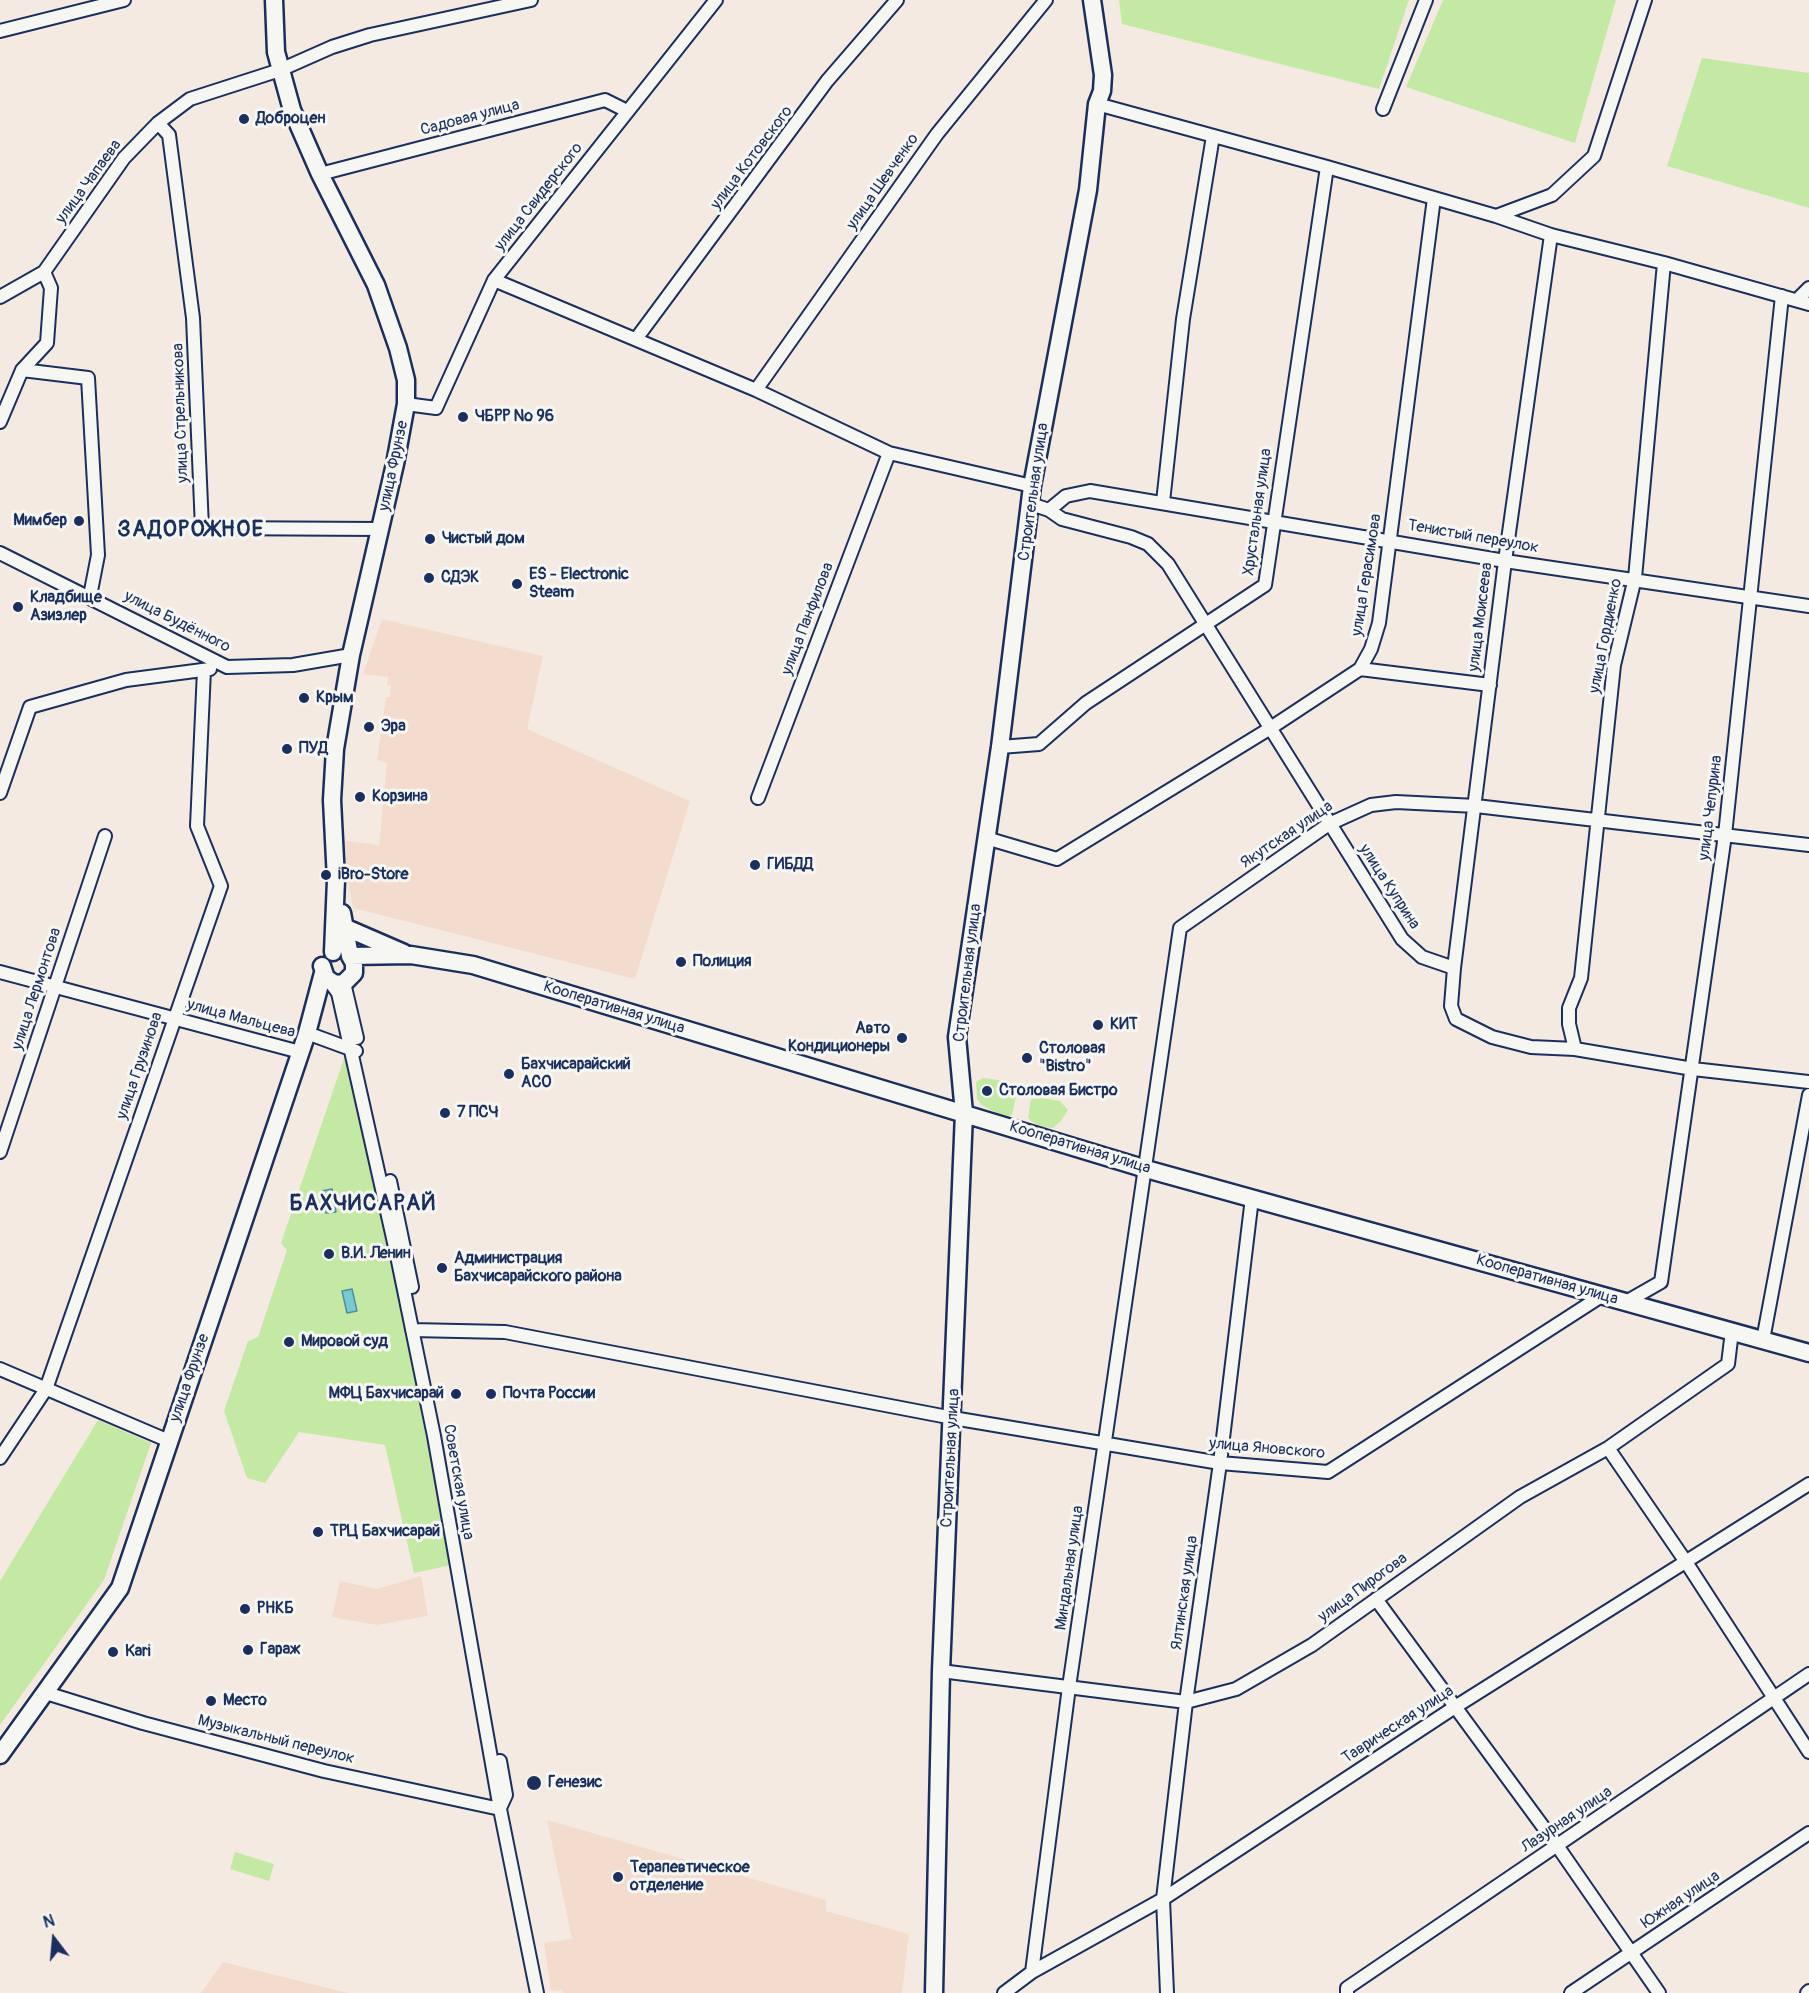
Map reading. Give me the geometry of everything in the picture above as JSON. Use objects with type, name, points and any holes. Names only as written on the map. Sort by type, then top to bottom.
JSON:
[{"type":"main road","name":"улица Фрунзе","points":[[0,1755],[120,1588],[300,1052],[307,1033],[337,979],[323,963],[333,952],[336,880],[332,800],[335,748],[351,655],[406,404],[406,380],[398,348],[376,285],[320,174],[292,110],[280,70],[274,34],[274,0]]},
{"type":"main road","name":"Строительная улица","points":[[934,1993],[941,1671],[964,1113],[957,1037],[1000,747],[1032,486],[1088,190],[1097,104],[1103,75],[1092,0]]},
{"type":"main road","points":[[336,880],[350,956],[354,963],[337,979]]},
{"type":"main road","points":[[344,927],[411,955]]},
{"type":"main road","name":"Кооперативная улица","points":[[333,952],[342,952],[350,956],[411,955],[473,965],[1146,1169],[1809,1353]]},
{"type":"main road","points":[[337,979],[411,955]]},
{"type":"street","points":[[0,31],[124,0]]},
{"type":"street","name":"улица Чапаева","points":[[0,297],[44,272],[124,158],[158,123],[190,99],[280,70],[332,47],[370,34],[531,0]]},
{"type":"street","name":"улица Свидерского","points":[[406,404],[435,408],[494,280],[716,0]]},
{"type":"street","name":"улица Котовского","points":[[636,339],[827,81],[897,0]]},
{"type":"street","name":"улица Шевченко","points":[[756,390],[937,134],[1046,0]]},
{"type":"street","points":[[1383,109],[1426,0]]},
{"type":"street","points":[[1496,216],[1552,195],[1594,156],[1645,0]]},
{"type":"street","name":"Садовая улица","points":[[320,174],[605,100],[627,111]]},
{"type":"street","points":[[1097,104],[1327,167],[1496,216],[1551,235],[1664,263],[1803,302],[1809,288]]},
{"type":"street","name":"улица Стрельникова","points":[[158,123],[169,135],[193,318],[202,528],[380,529]]},
{"type":"street","points":[[1163,502],[1183,319],[1213,136]]},
{"type":"street","name":"Хрустальная улица","points":[[1000,747],[1039,744],[1086,703],[1265,585],[1327,167]]},
{"type":"street","name":"улица Герасимова","points":[[1360,669],[1371,649],[1379,623],[1434,198]]},
{"type":"street","name":"улица Моисеева","points":[[1454,968],[1505,561],[1551,235]]},
{"type":"street","name":"улица Гордиенко","points":[[1575,1049],[1569,1024],[1569,1008],[1581,978],[1600,820],[1614,665],[1635,579],[1664,263]]},
{"type":"street","points":[[0,422],[22,370],[47,342],[51,288],[44,272]]},
{"type":"street","points":[[494,280],[756,390],[889,453],[1032,486]]},
{"type":"street","name":"улица Чепурина","points":[[1626,1302],[1661,1282],[1725,835],[1782,296]]},
{"type":"street","points":[[22,370],[88,378],[98,555],[90,596]]},
{"type":"street","name":"улица Панфилова","points":[[758,798],[889,453]]},
{"type":"street","name":"Тенистый переулок","points":[[1049,510],[1066,496],[1090,491],[1505,561],[1809,606]]},
{"type":"street","points":[[1031,504],[1049,510]]},
{"type":"street","name":"улица Куприна","points":[[1049,510],[1062,519],[1131,537],[1148,544],[1168,564],[1208,624],[1269,729],[1402,939],[1422,957],[1454,968]]},
{"type":"street","name":"улица Будённого","points":[[0,553],[90,596],[227,667],[293,665],[351,655]]},
{"type":"street","points":[[0,793],[30,707],[126,680],[227,667]]},
{"type":"street","points":[[987,838],[1057,859],[1269,729],[1360,669],[1490,685]]},
{"type":"street","name":"улица Грузинова","points":[[0,1458],[45,1389],[173,1018],[222,886],[197,826],[204,670]]},
{"type":"street","name":"Якутская улица","points":[[1146,1169],[1180,928],[1329,824],[1352,812],[1396,802],[1476,806],[1809,845]]},
{"type":"street","name":"улица Лермонтова","points":[[0,1152],[105,836]]},
{"type":"street","points":[[1454,968],[1452,1013],[1461,1024],[1492,1037],[1531,1047],[1575,1049],[1693,1069],[1809,1082]]},
{"type":"street","name":"улица Мальцева","points":[[0,972],[300,1052]]},
{"type":"street","points":[[337,979],[338,993],[356,1050],[416,1330]]},
{"type":"street","points":[[307,1033],[356,1050]]},
{"type":"street","points":[[1762,1340],[1809,1095]]},
{"type":"street","name":"Миндальная улица","points":[[1032,1972],[1069,1687],[1146,1169]]},
{"type":"street","name":"Ялтинская улица","points":[[1167,1993],[1163,1899],[1186,1702],[1220,1463],[1252,1198]]},
{"type":"street","name":"улица Яновского","points":[[416,1330],[505,1332],[953,1418],[1105,1444],[1220,1463],[1328,1472],[1603,1295]]},
{"type":"street","name":"Советская улица","points":[[416,1330],[441,1457],[500,1809],[537,1993]]},
{"type":"street","name":"улица Пирогова","points":[[941,1671],[1186,1702],[1236,1689],[1312,1645],[1520,1497],[1608,1448],[1728,1364],[1732,1331]]},
{"type":"street","points":[[0,1369],[169,1441]]},
{"type":"street","points":[[1608,1448],[1686,1562],[1809,1752]]},
{"type":"street","name":"Таврическая улица","points":[[1004,1993],[1032,1972],[1163,1899],[1455,1707],[1809,1484]]},
{"type":"street","points":[[1376,1599],[1558,1847],[1659,1993]]},
{"type":"street","name":"Лазурная улица","points":[[1347,1993],[1347,1988],[1558,1847],[1809,1674]]},
{"type":"street","name":"Музыкальный переулок","points":[[46,1693],[143,1723],[324,1771],[500,1809]]},
{"type":"street","name":"Южная улица","points":[[1571,1993],[1809,1833]]},
{"type":"shaded area","points":[[382,619],[543,656],[527,729],[690,801],[635,979],[353,908],[341,840],[379,845],[387,763],[377,760],[386,697],[390,697],[391,686],[387,685],[388,677],[363,674]]},
{"type":"shaded area","points":[[421,1576],[428,1616],[377,1625],[332,1617],[340,1581],[377,1589]]},
{"type":"shaded area","points":[[547,1820],[826,1900],[826,1911],[909,1934],[902,1993],[563,1993],[563,1990],[551,1991],[544,1943],[572,1939]]},
{"type":"shaded area","points":[[223,1962],[348,1993],[201,1993]]},
{"type":"green space","points":[[1119,0],[1409,0],[1379,89],[1122,24]]},
{"type":"green space","points":[[1443,0],[1616,0],[1575,143],[1406,87]]},
{"type":"green space","points":[[1702,58],[1809,73],[1809,208],[1667,166]]},
{"type":"green space","points":[[349,1044],[452,1565],[414,1573],[385,1445],[299,1432],[265,1483],[247,1478],[224,1411],[248,1341],[258,1337],[287,1250],[281,1243]]},
{"type":"green space","points":[[983,1078],[1006,1081],[1017,1092],[1012,1115],[1005,1118],[982,1105],[977,1099],[976,1082]]},
{"type":"green space","points":[[1043,1098],[1060,1101],[1068,1110],[1053,1128],[1039,1127],[1028,1118],[1031,1099]]},
{"type":"green space","points":[[98,1420],[151,1443],[104,1580],[0,1725],[0,1581]]},
{"type":"green space","points":[[235,1852],[274,1864],[269,1881],[230,1869]]},
{"type":"water","points":[[332,1189],[336,1212],[326,1213],[322,1191]]},
{"type":"water","points":[[352,1289],[357,1311],[347,1313],[342,1291]]},
{"type":"place","name":"Доброцен","points":[[244,119]]},
{"type":"place","name":"ЧБРР № 96","points":[[463,417]]},
{"type":"place","name":"Мимбер","points":[[79,521]]},
{"type":"place","name":"Чистый дом","points":[[430,539]]},
{"type":"place","name":"СДЭК","points":[[429,578]]},
{"type":"place","name":"ES - Electronic Steam","points":[[517,584]]},
{"type":"place","name":"Кладбище Азизлер","points":[[18,607]]},
{"type":"place","name":"Крым","points":[[304,698]]},
{"type":"place","name":"Эра","points":[[369,727]]},
{"type":"place","name":"ПУД","points":[[287,749]]},
{"type":"place","name":"Корзина","points":[[360,797]]},
{"type":"place","name":"ГИБДД","points":[[755,865]]},
{"type":"place","name":"iBro-Store","points":[[326,875]]},
{"type":"place","name":"Полиция","points":[[681,962]]},
{"type":"place","name":"КИТ","points":[[1098,1025]]},
{"type":"place","name":"Авто Кондиционеры","points":[[902,1038]]},
{"type":"place","name":"Столовая \"Bistro\"","points":[[1027,1058]]},
{"type":"place","name":"Бахчисарайский АСО","points":[[509,1074]]},
{"type":"place","name":"Столовая Бистро","points":[[987,1091]]},
{"type":"place","name":"7 ПСЧ","points":[[445,1113]]},
{"type":"place","name":"В.И. Ленин","points":[[329,1254]]},
{"type":"place","name":"Администрация Бахчисарайского района","points":[[442,1268]]},
{"type":"place","name":"Мировой суд","points":[[289,1342]]},
{"type":"place","name":"МФЦ Бахчисарай","points":[[456,1394]]},
{"type":"place","name":"Почта России","points":[[491,1394]]},
{"type":"place","name":"ТРЦ Бахчисарай","points":[[318,1532]]},
{"type":"place","name":"РНКБ","points":[[245,1609]]},
{"type":"place","name":"Гараж","points":[[248,1650]]},
{"type":"place","name":"Kari","points":[[113,1652]]},
{"type":"place","name":"Место","points":[[211,1701]]},
{"type":"place","name":"Генезис","points":[[534,1783]]},
{"type":"place","name":"Терапевтическое отделение","points":[[618,1877]]},
{"type":"district","name":"ЗАДОРОЖНОЕ","points":[[191,530]]},
{"type":"district","name":"БАХЧИСАРАЙ","points":[[363,1204]]}]
